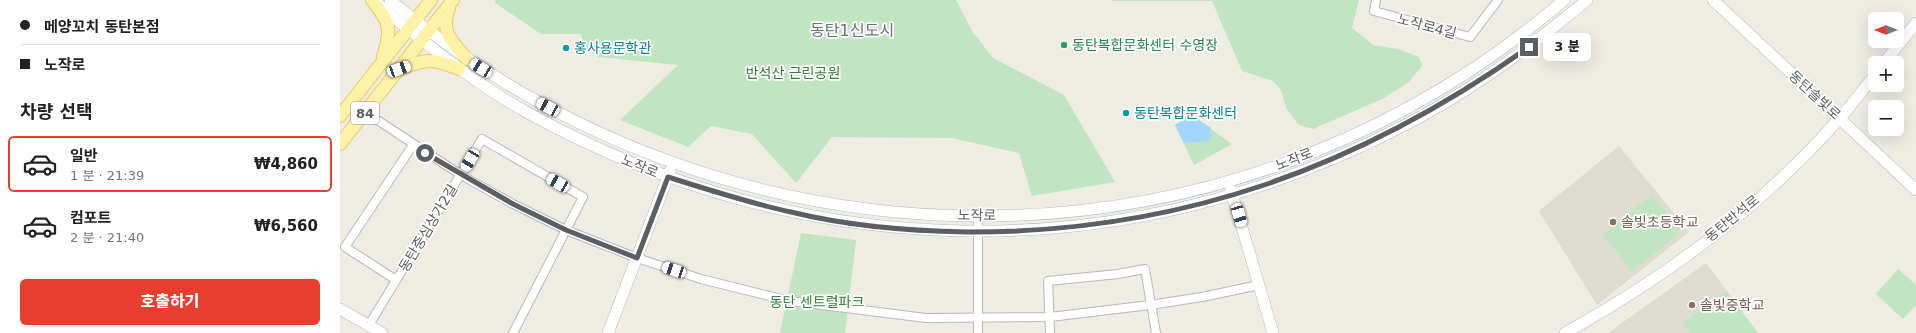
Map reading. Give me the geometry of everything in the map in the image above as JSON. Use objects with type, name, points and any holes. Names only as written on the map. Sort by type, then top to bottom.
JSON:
[{"type":"main road","points":[[372,0],[388,24],[389,39],[379,66],[386,69],[390,81]]},
{"type":"main road","name":"84","points":[[340,116],[431,0]]},
{"type":"main road","points":[[452,2],[445,23],[447,34],[470,61]]},
{"type":"main road","name":"84","points":[[340,144],[452,2]]},
{"type":"main road","points":[[399,69],[429,60],[436,60],[462,71]]},
{"type":"street","name":"노작로","points":[[372,0],[412,25],[462,71],[533,116],[625,159],[668,177],[726,196],[802,215],[856,224],[916,230],[978,232],[1093,225],[1154,215],[1233,195],[1279,180],[1356,149],[1435,109],[1512,59],[1586,0]]},
{"type":"street","name":"노작로","points":[[390,0],[412,25]]},
{"type":"street","name":"노작로4길","points":[[1376,0],[1374,11],[1470,37],[1498,0]]},
{"type":"street","name":"노작로","points":[[425,36],[538,102],[630,146],[673,164],[730,181],[805,199],[859,208],[922,214],[1022,216],[1100,209],[1182,194],[1229,182],[1275,167],[1370,127],[1419,101],[1492,56],[1564,0]]},
{"type":"street","name":"동탄솔빛로","points":[[1713,0],[1916,190]]},
{"type":"street","points":[[1890,56],[1916,23]]},
{"type":"street","points":[[462,71],[470,61]]},
{"type":"street","name":"동탄반석로","points":[[1565,333],[1637,290],[1734,219],[1811,149],[1840,119],[1868,84]]},
{"type":"street","points":[[365,112],[460,175],[513,204],[566,230],[637,258],[701,279],[790,302],[926,318],[1050,317],[1150,305],[1259,285]]},
{"type":"street","name":"동탄중심상가2길","points":[[369,325],[482,139],[583,197],[513,333]]},
{"type":"street","name":"동탄중심상가2길","points":[[396,280],[345,247],[413,145]]},
{"type":"street","points":[[625,159],[630,158],[633,155],[630,146]]},
{"type":"street","points":[[608,333],[673,164]]},
{"type":"street","points":[[1275,167],[1272,175],[1279,180]]},
{"type":"street","points":[[726,196],[724,188],[730,181]]},
{"type":"street","points":[[1229,182],[1274,333]]},
{"type":"street","points":[[1182,194],[1187,199],[1186,208]]},
{"type":"street","points":[[978,215],[978,333]]},
{"type":"street","points":[[1022,216],[1018,223],[1022,230]]},
{"type":"street","points":[[1050,333],[1048,281],[1118,274],[1145,269],[1156,333]]},
{"type":"street","points":[[340,308],[382,333]]},
{"type":"shaded area","name":"솔빛초등학교","points":[[1619,146],[1689,232],[1597,305],[1539,211]]},
{"type":"shaded area","name":"솔빛중학교","points":[[1706,263],[1758,333],[1608,333],[1688,276]]},
{"type":"green space","name":"반석산 근린공원","points":[[496,0],[956,0],[972,31],[993,58],[1064,95],[1115,182],[1032,196],[1019,153],[952,138],[832,137],[796,183],[752,134],[711,126],[688,147],[620,120],[678,65],[599,57],[584,48],[581,34],[541,34],[494,2]]},
{"type":"green space","points":[[1111,0],[1359,0],[1352,28],[1373,45],[1398,49],[1419,57],[1422,66],[1409,82],[1382,99],[1313,129],[1299,125],[1286,108],[1281,90],[1273,81],[1242,71],[1212,1]]},
{"type":"green space","points":[[1191,115],[1232,144],[1194,165],[1175,125]]},
{"type":"green space","points":[[1652,195],[1681,232],[1632,271],[1603,235]]},
{"type":"green space","name":"동탄 센트럴파크","points":[[801,233],[856,240],[845,333],[780,333]]},
{"type":"green space","points":[[1898,269],[1916,285],[1916,305],[1903,319],[1876,294]]},
{"type":"green space","points":[[1727,292],[1758,333],[1690,333],[1683,322]]},
{"type":"water","points":[[1191,115],[1211,128],[1210,132],[1212,135],[1209,141],[1184,143],[1175,125]]},
{"type":"place","name":"동탄복합문화센터 수영장","points":[[1064,45]]},
{"type":"place","name":"홍사용문학관","points":[[566,48]]},
{"type":"place","name":"동탄복합문화센터","points":[[1126,113]]},
{"type":"place","name":"솔빛초등학교","points":[[1613,222]]},
{"type":"place","name":"솔빛중학교","points":[[1692,305]]},
{"type":"district","name":"동탄1신도시","points":[[852,30]]},
{"type":"route","points":[[425,153],[460,175],[513,204],[566,230],[637,258],[668,177],[731,197],[792,213],[856,224],[916,230],[999,232],[1080,226],[1154,215],[1175,210],[1233,195],[1305,171],[1356,149],[1435,109],[1495,71],[1529,47]]}]
